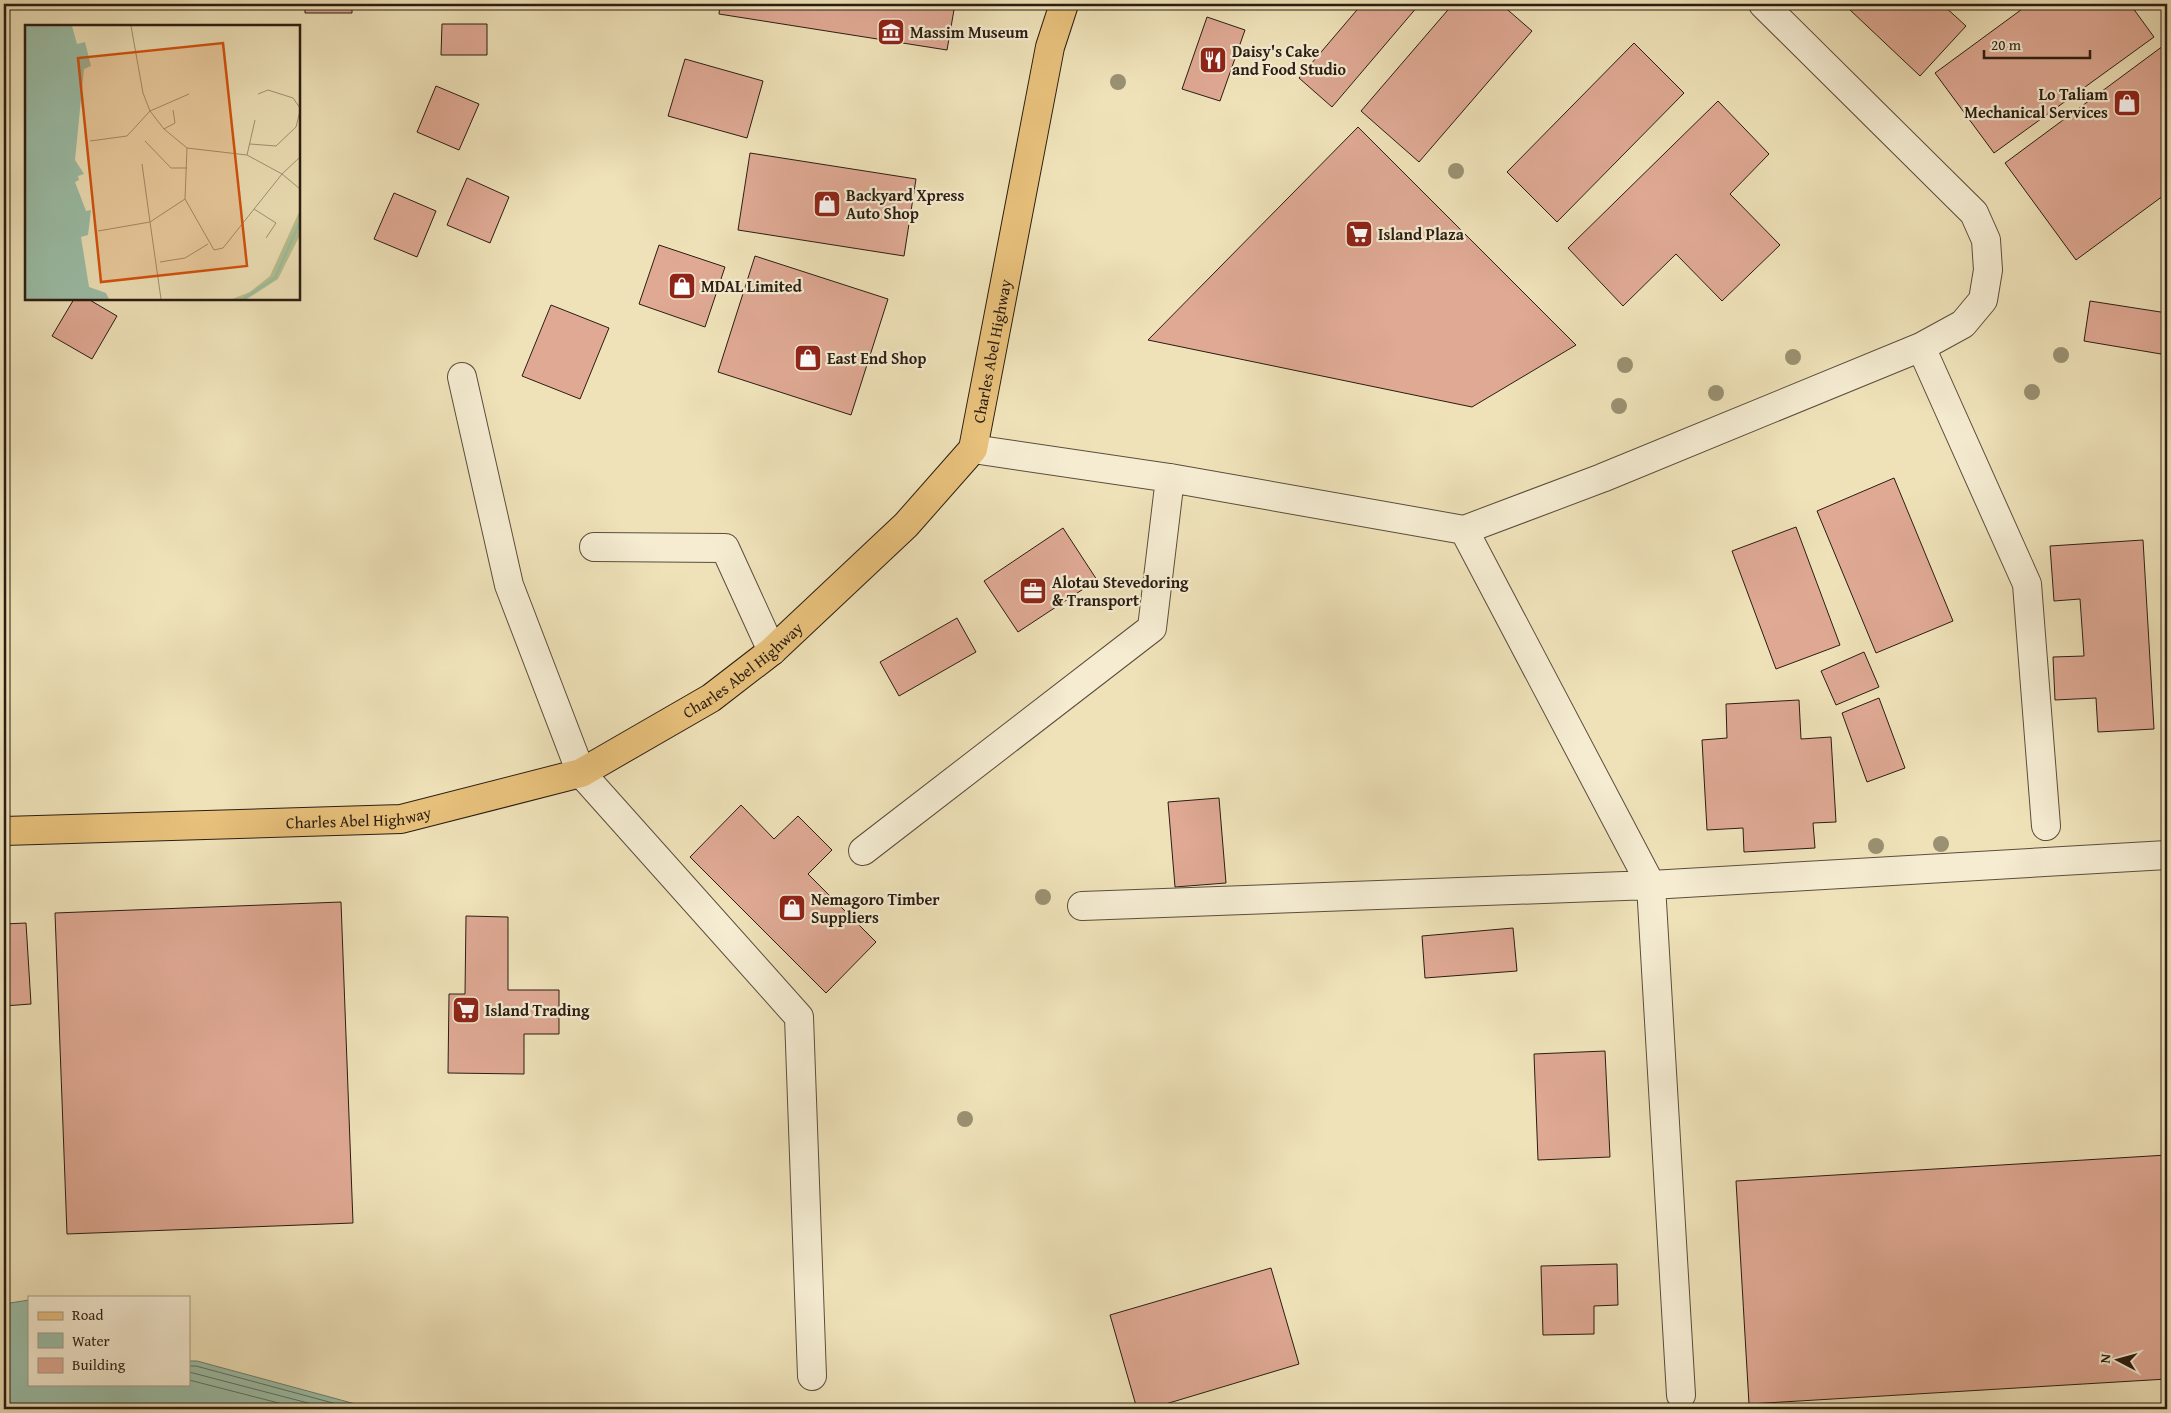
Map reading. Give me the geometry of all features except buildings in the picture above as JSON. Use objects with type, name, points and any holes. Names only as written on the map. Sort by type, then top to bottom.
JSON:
[{"type":"main road","name":"Charles Abel Highway","points":[[4,831],[400,819],[581,773],[711,698],[772,652],[906,525],[973,449],[1016,216],[1050,47],[1064,4]]},
{"type":"street","points":[[973,449],[1170,478],[1464,530],[1602,478],[1921,347],[1963,324],[1983,300],[1988,270],[1986,240],[1974,213],[1763,4]]},
{"type":"street","points":[[1921,347],[2027,584],[2046,826]]},
{"type":"street","points":[[462,377],[509,585],[581,773],[799,1017],[812,1376]]},
{"type":"street","points":[[863,851],[1152,628],[1170,478]]},
{"type":"street","points":[[1464,530],[1651,885],[1681,1395]]},
{"type":"street","points":[[594,547],[725,548],[772,652]]},
{"type":"street","points":[[1082,906],[1651,885],[2167,855]]},
{"type":"water","points":[[28,1300],[28,1386],[190,1386],[190,1361],[197,1361],[374,1409],[4,1409],[4,1304]]},
{"type":"place","name":"Massim Museum","points":[[891,32]]},
{"type":"place","name":"Daisy's Cake and Food Studio","points":[[1213,60]]},
{"type":"place","name":"Lo Taliam Mechanical Services","points":[[2127,103]]},
{"type":"place","name":"Backyard Xpress Auto Shop","points":[[827,204]]},
{"type":"place","name":"Island Plaza","points":[[1359,234]]},
{"type":"place","name":"MDAL Limited","points":[[682,286]]},
{"type":"place","name":"East End Shop","points":[[808,358]]},
{"type":"place","name":"Alotau Stevedoring & Transport","points":[[1033,591]]},
{"type":"place","name":"Nemagoro Timber Suppliers","points":[[792,908]]},
{"type":"place","name":"Island Trading","points":[[466,1010]]}]
